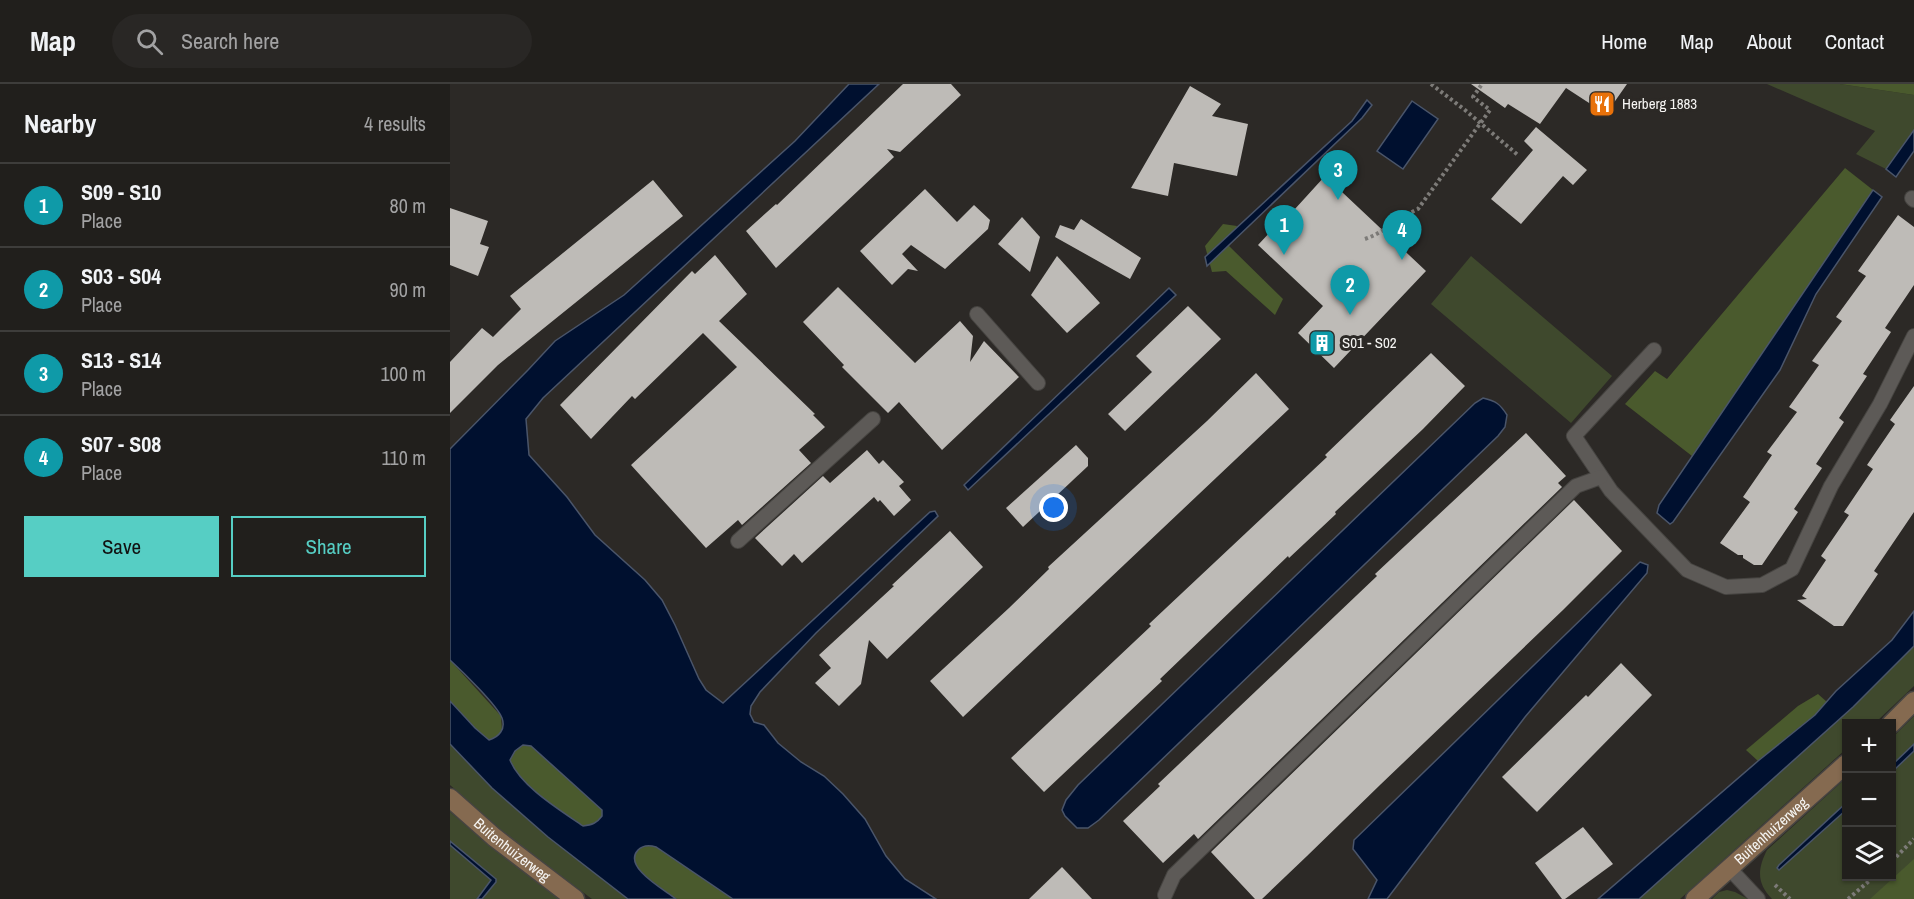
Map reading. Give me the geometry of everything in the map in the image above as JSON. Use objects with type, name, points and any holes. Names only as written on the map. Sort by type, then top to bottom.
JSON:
[{"type":"street","points":[[1895,719],[1914,701]]},
{"type":"street","name":"Buitenhuizerweg","points":[[1695,899],[1842,768]]},
{"type":"street","name":"Buitenhuizerweg","points":[[450,798],[494,837],[575,899]]},
{"type":"lane","points":[[977,314],[1038,383]]},
{"type":"lane","points":[[1654,350],[1574,436],[1611,492],[1688,570],[1726,587],[1762,585],[1792,569],[1831,486],[1880,404],[1914,336]]},
{"type":"lane","points":[[738,541],[873,419]]},
{"type":"lane","points":[[1165,895],[1174,875],[1576,486],[1601,477]]},
{"type":"lane","points":[[1729,868],[1758,899]]},
{"type":"path","points":[[1431,84],[1519,156]]},
{"type":"path","points":[[1365,239],[1381,234],[1403,216],[1418,209],[1490,110],[1473,97],[1482,84]]},
{"type":"path","points":[[1896,857],[1914,839]]},
{"type":"path","points":[[1848,899],[1869,881]]},
{"type":"green space","points":[[1767,84],[1840,84],[1914,95],[1914,130],[1886,169],[1856,154],[1875,131]]},
{"type":"green space","points":[[1840,84],[1914,84],[1914,95]]},
{"type":"green space","points":[[1845,168],[1873,190],[1692,456],[1625,404],[1655,371],[1667,379]]},
{"type":"green space","points":[[1223,224],[1237,226],[1229,246],[1283,299],[1275,315],[1226,271],[1212,272],[1205,246]]},
{"type":"green space","points":[[1471,256],[1612,376],[1571,423],[1431,304]]},
{"type":"green space","points":[[1914,646],[1914,686],[1879,719],[1842,719],[1842,753],[1680,899],[1639,899],[1853,707]]},
{"type":"green space","points":[[450,660],[501,716],[502,731],[496,738],[489,740],[450,701]]},
{"type":"green space","points":[[1818,694],[1827,702],[1815,715],[1758,761],[1746,750],[1798,706]]},
{"type":"green space","points":[[1914,716],[1914,899],[1772,899],[1763,887],[1760,876],[1761,864],[1767,850],[1842,782],[1842,881],[1896,881],[1896,734]]},
{"type":"green space","points":[[450,744],[492,788],[548,837],[628,899],[592,899],[511,839],[450,785]]},
{"type":"green space","points":[[523,745],[531,746],[602,810],[602,816],[594,823],[583,826],[531,788],[515,770],[510,760],[515,751]]},
{"type":"green space","points":[[450,812],[487,843],[559,899],[450,899]]},
{"type":"green space","points":[[649,845],[656,847],[733,899],[677,899],[672,897],[636,865],[635,854],[639,849]]},
{"type":"green space","points":[[1914,859],[1914,899],[1870,899],[1890,881],[1896,881],[1896,875]]},
{"type":"green space","points":[[1727,890],[1748,899],[1712,899],[1719,892]]},
{"type":"water","points":[[849,84],[879,84],[543,398],[526,419],[529,455],[567,497],[595,535],[645,580],[662,600],[699,679],[706,690],[723,703],[930,512],[935,511],[938,516],[816,633],[760,692],[751,706],[750,714],[754,722],[764,725],[778,743],[801,762],[824,776],[843,794],[865,819],[886,856],[905,879],[936,899],[733,899],[656,847],[649,846],[638,850],[635,857],[636,864],[647,878],[676,899],[628,899],[548,837],[492,788],[450,744],[450,701],[489,740],[499,735],[503,726],[499,712],[479,688],[450,660],[450,449],[555,341],[624,295],[795,141]],"holes":[[[523,745],[531,746],[602,810],[602,816],[598,820],[583,826],[552,805],[522,779],[510,760],[515,751]]]},
{"type":"water","points":[[1367,100],[1372,105],[1362,118],[1207,266],[1205,257],[1352,121]]},
{"type":"water","points":[[1412,101],[1438,119],[1403,169],[1377,151]]},
{"type":"water","points":[[1914,130],[1914,151],[1896,177],[1886,169]]},
{"type":"water","points":[[1873,190],[1882,197],[1816,294],[1780,370],[1670,524],[1657,513],[1659,505]]},
{"type":"water","points":[[1169,288],[1176,295],[968,490],[964,485]]},
{"type":"water","points":[[1483,398],[1497,404],[1507,415],[1505,427],[1498,436],[1099,820],[1088,828],[1077,828],[1062,810],[1066,800],[1078,785],[1475,403]]},
{"type":"water","points":[[1640,562],[1648,565],[1647,573],[1525,717],[1387,899],[1368,899],[1377,880],[1353,849],[1354,840]]},
{"type":"water","points":[[1914,611],[1914,646],[1853,707],[1639,899],[1598,899],[1815,715],[1836,691],[1892,640]]},
{"type":"water","points":[[1914,744],[1914,751],[1896,768],[1896,761]]},
{"type":"water","points":[[1842,807],[1842,814],[1779,870],[1777,868]]},
{"type":"water","points":[[450,841],[496,879],[482,899],[477,899],[491,880],[450,845]]},
{"type":"building","points":[[903,84],[951,84],[961,95],[900,152],[887,149],[894,157],[776,268],[746,231],[777,205]]},
{"type":"building","points":[[1471,84],[1627,84],[1606,114],[1566,88],[1540,124],[1508,104],[1505,108]]},
{"type":"building","points":[[1190,86],[1221,104],[1212,116],[1248,124],[1237,176],[1174,163],[1168,196],[1131,188]]},
{"type":"building","points":[[1536,127],[1587,170],[1573,185],[1563,176],[1521,224],[1491,199],[1533,150],[1524,141]]},
{"type":"building","points":[[1325,176],[1426,271],[1334,368],[1298,333],[1323,306],[1258,245],[1272,230],[1274,232]]},
{"type":"building","points":[[653,180],[683,216],[498,365],[450,413],[450,362],[482,328],[493,337],[521,309],[510,296]]},
{"type":"building","points":[[925,189],[957,222],[974,205],[990,220],[988,229],[945,269],[911,245],[902,254],[918,271],[908,269],[892,285],[860,251]]},
{"type":"building","points":[[450,208],[488,221],[480,244],[489,247],[478,276],[450,265]]},
{"type":"building","points":[[1898,215],[1914,227],[1914,285],[1885,328],[1891,332],[1863,374],[1867,376],[1839,418],[1844,422],[1816,464],[1822,468],[1794,509],[1798,512],[1762,565],[1754,565],[1743,558],[1743,555],[1738,555],[1720,543],[1750,502],[1743,497],[1772,455],[1767,452],[1797,412],[1789,407],[1819,365],[1812,361],[1842,321],[1836,317],[1866,276],[1858,271]]},
{"type":"building","points":[[1022,217],[1040,237],[1030,272],[998,244]]},
{"type":"building","points":[[1081,219],[1141,258],[1130,279],[1055,237],[1060,225],[1074,230]]},
{"type":"building","points":[[715,255],[747,294],[719,321],[815,414],[813,415],[825,427],[799,450],[811,463],[742,525],[738,520],[706,548],[631,465],[737,367],[703,333],[635,399],[632,396],[591,439],[560,405],[692,271],[695,274]]},
{"type":"building","points":[[1057,256],[1100,303],[1067,333],[1031,295]]},
{"type":"building","points":[[838,287],[915,363],[960,321],[973,336],[970,362],[984,341],[1019,377],[942,450],[899,402],[888,413],[842,367],[844,365],[803,322]]},
{"type":"building","points":[[1188,306],[1221,339],[1125,431],[1108,414],[1152,372],[1136,356]]},
{"type":"building","points":[[1431,353],[1465,386],[1335,512],[1336,514],[1289,558],[1288,556],[1160,679],[1162,681],[1044,792],[1011,758],[1151,626],[1149,624],[1327,457],[1325,455]]},
{"type":"building","points":[[1256,373],[1289,409],[963,717],[930,681],[1009,608],[1049,569],[1048,567]]},
{"type":"building","points":[[1914,386],[1914,512],[1874,571],[1878,574],[1843,626],[1834,626],[1797,600],[1807,599],[1802,596],[1826,560],[1821,556],[1849,515],[1844,512],[1873,469],[1867,465],[1895,424],[1890,420]]},
{"type":"building","points":[[1526,433],[1566,476],[1558,483],[1562,487],[1198,839],[1194,834],[1163,863],[1123,821],[1160,786],[1158,784],[1377,576],[1375,574]]},
{"type":"building","points":[[1076,445],[1088,458],[1088,466],[1023,527],[1006,508]]},
{"type":"building","points":[[867,450],[879,464],[883,460],[904,482],[899,486],[911,500],[894,516],[880,500],[878,502],[874,497],[802,563],[794,554],[782,566],[755,538],[823,476],[830,483]]},
{"type":"building","points":[[1574,500],[1622,551],[1262,899],[1255,899],[1211,852]]},
{"type":"building","points":[[950,531],[983,567],[887,659],[869,640],[861,684],[839,706],[815,683],[831,668],[819,655]]},
{"type":"building","points":[[1621,663],[1652,695],[1537,812],[1502,777]]},
{"type":"building","points":[[1583,827],[1613,864],[1562,899],[1535,863]]},
{"type":"building","points":[[1062,867],[1092,899],[1029,899]]},
{"type":"place","name":"Herberg 1883","points":[[1602,104]]},
{"type":"place","name":"S13 - S14","points":[[1338,200]]},
{"type":"place","name":"S09 - S10","points":[[1284,255]]},
{"type":"place","name":"S07 - S08","points":[[1402,260]]},
{"type":"place","name":"S03 - S04","points":[[1350,315]]},
{"type":"place","name":"S01 - S02","points":[[1322,343]]}]
